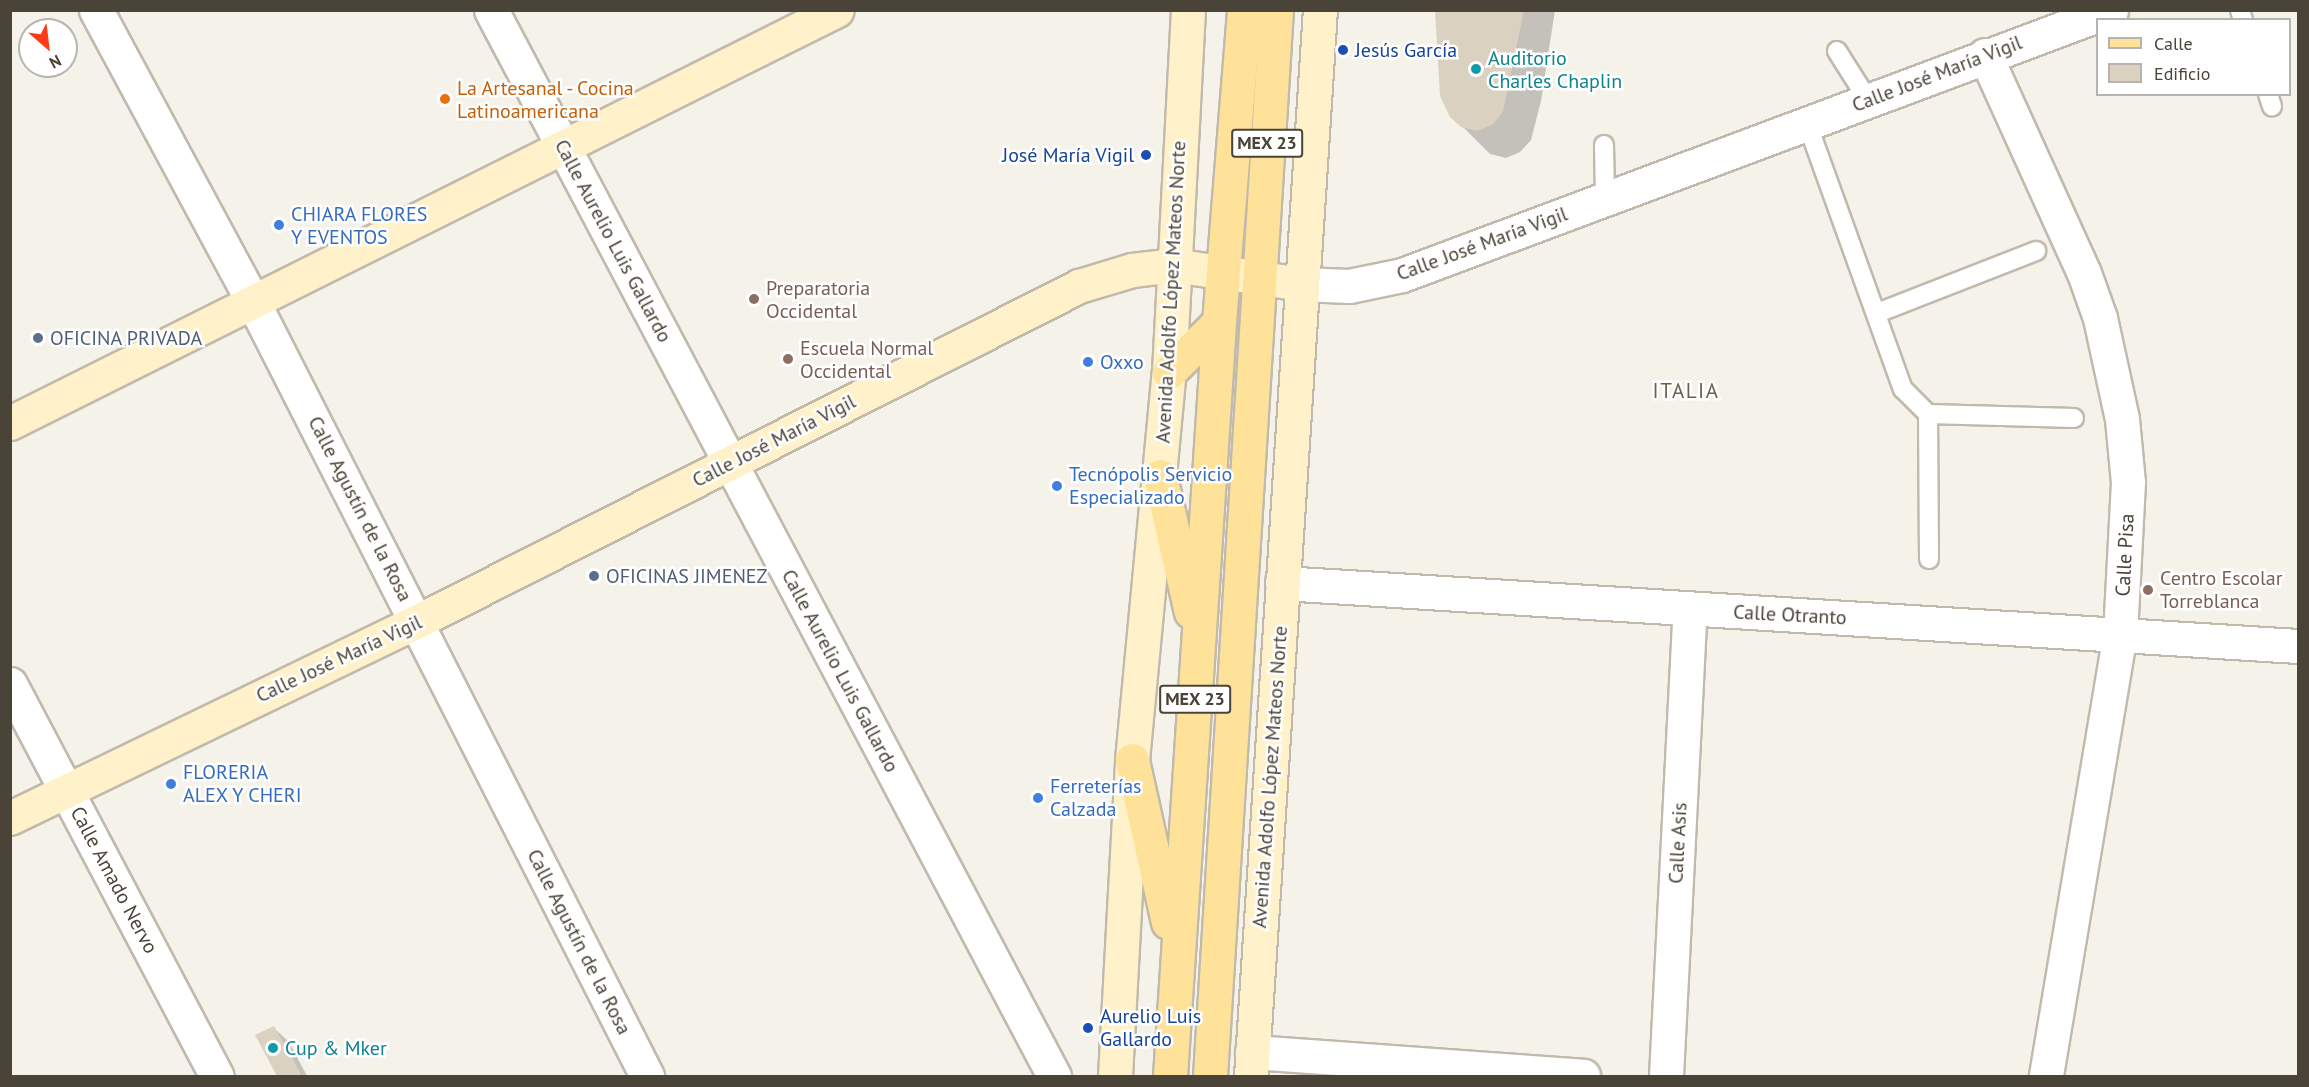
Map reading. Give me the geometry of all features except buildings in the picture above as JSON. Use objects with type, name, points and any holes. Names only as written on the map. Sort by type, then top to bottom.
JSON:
[{"type":"main road","name":"MEX 23","points":[[1170,1077],[1219,322],[1225,271],[1244,10]]},
{"type":"main road","name":"Avenida Adolfo López Mateos Norte","points":[[1210,1077],[1276,10]]},
{"type":"main road","points":[[1169,372],[1219,322]]},
{"type":"main road","points":[[1160,476],[1198,647]]},
{"type":"main road","points":[[1132,760],[1176,958]]},
{"type":"street","name":"Calle Agustín de la Rosa","points":[[96,10],[253,302],[418,621],[647,1077]]},
{"type":"street","name":"Calle Aurelio Luis Gallardo","points":[[491,10],[1054,1077]]},
{"type":"street","points":[[10,423],[837,10]]},
{"type":"street","name":"Avenida Adolfo López Mateos Norte","points":[[1115,1077],[1132,760],[1169,372],[1188,10]]},
{"type":"street","name":"Avenida Adolfo López Mateos Norte","points":[[1251,1064],[1320,10]]},
{"type":"street","name":"Calle José María Vigil","points":[[10,818],[418,621],[1079,286],[1132,270],[1173,265],[1302,284],[1349,286],[1402,275],[1985,55],[2111,10]]},
{"type":"street","name":"Calle Pisa","points":[[1985,55],[2085,273],[2109,354],[2122,419],[2128,482],[2120,633],[2046,1077]]},
{"type":"street","name":"Calle Otranto","points":[[1282,582],[1690,610],[2120,633],[2298,646]]},
{"type":"street","name":"Calle Asis","points":[[1666,1077],[1690,610]]},
{"type":"street","name":"Calle Amado Nervo","points":[[10,684],[217,1077]]},
{"type":"street","points":[[1251,1064],[1583,1077]]},
{"type":"lane","points":[[1838,51],[1868,100]]},
{"type":"lane","points":[[1807,123],[1903,389],[1928,414],[2074,418]]},
{"type":"lane","points":[[1604,145],[1605,198]]},
{"type":"lane","points":[[1877,313],[2036,250]]},
{"type":"lane","points":[[1928,414],[1929,559]]},
{"type":"place","name":"Jesús García","points":[[1343,50]]},
{"type":"place","name":"Auditorio Charles Chaplin","points":[[1476,69]]},
{"type":"place","name":"La Artesanal - Cocina Latinoamericana","points":[[445,99]]},
{"type":"place","name":"José María Vigil","points":[[1146,155]]},
{"type":"place","name":"CHIARA FLORES Y EVENTOS","points":[[279,225]]},
{"type":"place","name":"Preparatoria Occidental","points":[[754,299]]},
{"type":"place","name":"OFICINA PRIVADA","points":[[38,338]]},
{"type":"place","name":"Escuela Normal Occidental","points":[[788,359]]},
{"type":"place","name":"Oxxo","points":[[1088,362]]},
{"type":"place","name":"Tecnópolis Servicio Especializado","points":[[1057,486]]},
{"type":"place","name":"OFICINAS JIMENEZ","points":[[594,576]]},
{"type":"place","name":"Centro Escolar Torreblanca","points":[[2148,590]]},
{"type":"place","name":"FLORERIA ALEX Y CHERI","points":[[171,784]]},
{"type":"place","name":"Ferreterías Calzada","points":[[1038,798]]},
{"type":"place","name":"Aurelio Luis Gallardo","points":[[1088,1028]]},
{"type":"place","name":"Cup & Mker","points":[[273,1048]]},
{"type":"district","name":"ITALIA","points":[[1686,391]]}]
